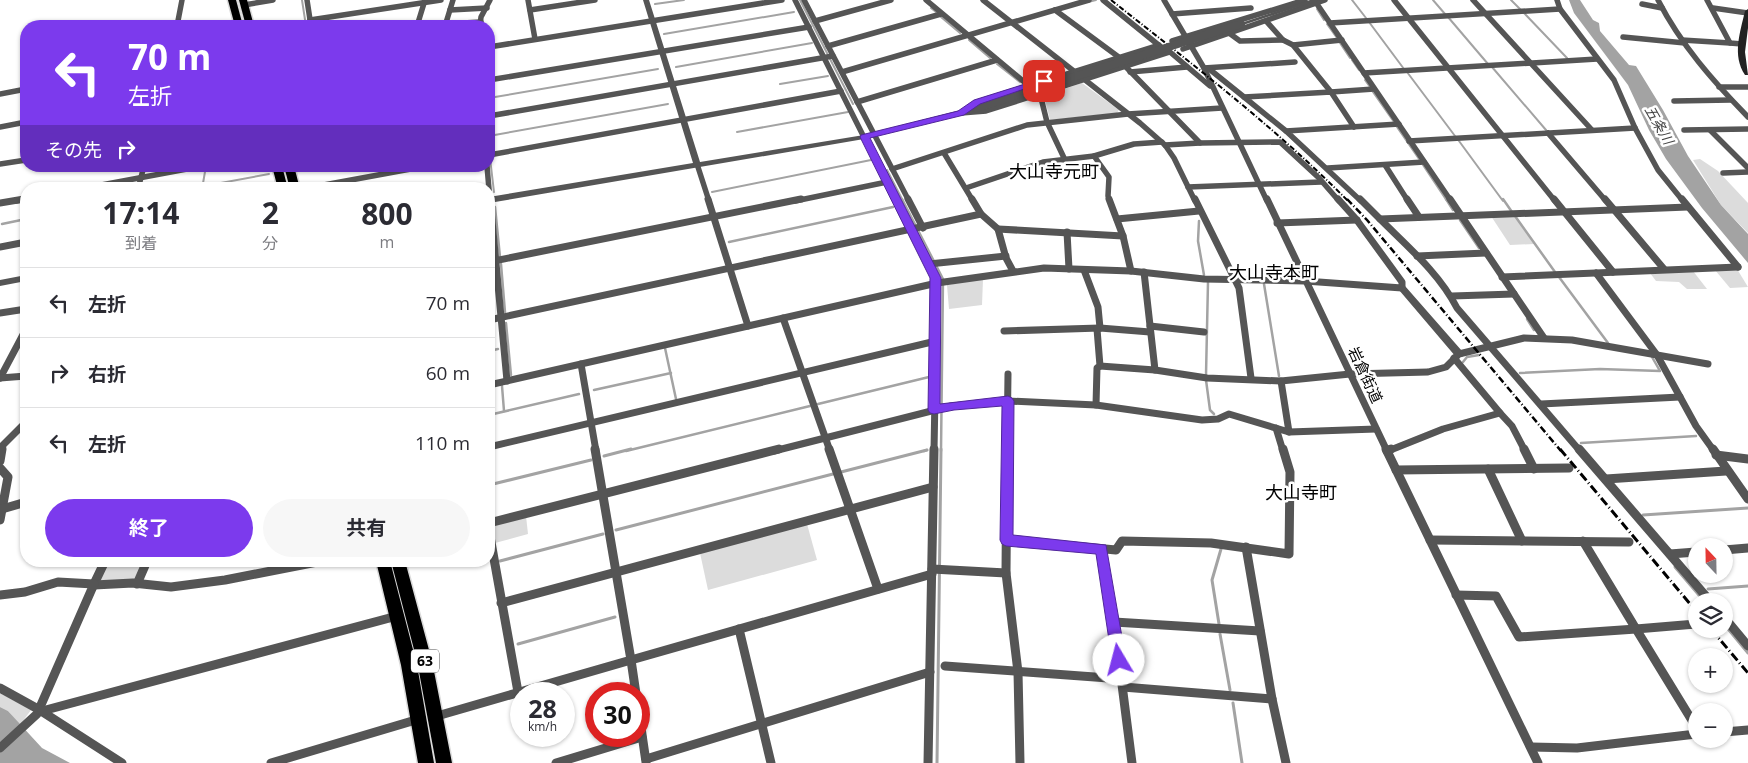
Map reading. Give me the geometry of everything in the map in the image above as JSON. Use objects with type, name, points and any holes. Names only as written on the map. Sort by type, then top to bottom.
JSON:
[{"type":"main road","points":[[232,0],[238,20]]},
{"type":"main road","points":[[244,2],[248,20]]},
{"type":"main road","points":[[1748,16],[1741,64],[1748,74]]},
{"type":"main road","name":"63","points":[[385,567],[419,719],[426,763]]},
{"type":"main road","name":"63","points":[[400,567],[420,642],[437,716],[444,763]]},
{"type":"street","points":[[178,20],[182,0]]},
{"type":"street","points":[[244,2],[273,0]]},
{"type":"street","points":[[307,0],[310,20]]},
{"type":"street","points":[[327,20],[425,1],[441,0]]},
{"type":"street","points":[[447,20],[452,0]]},
{"type":"street","points":[[482,20],[490,0]]},
{"type":"street","points":[[528,0],[534,39]]},
{"type":"street","points":[[530,10],[595,0]]},
{"type":"street","points":[[646,0],[748,326]]},
{"type":"street","points":[[495,46],[782,0]]},
{"type":"street","points":[[794,0],[887,182],[917,229]]},
{"type":"street","points":[[804,0],[892,169],[941,283],[936,342],[939,409],[933,487],[928,763]]},
{"type":"street","points":[[815,21],[891,0]]},
{"type":"street","points":[[926,0],[1029,86]]},
{"type":"street","points":[[983,0],[1128,114],[1163,144],[1174,158],[1239,288],[1251,378]]},
{"type":"street","points":[[842,72],[1089,0]]},
{"type":"street","points":[[1103,0],[1212,87]]},
{"type":"street","name":"岩倉街道","points":[[1164,0],[1185,37],[1206,68],[1222,108],[1538,763]]},
{"type":"street","points":[[1243,0],[1257,15]]},
{"type":"street","points":[[1172,41],[1305,0]]},
{"type":"street","points":[[495,199],[864,137],[961,113],[1241,24],[1326,0]]},
{"type":"street","points":[[1394,0],[1613,272]]},
{"type":"street","points":[[1473,0],[1592,130]]},
{"type":"street","points":[[1502,276],[1738,267],[1658,170],[1635,128],[1614,80],[1560,9],[1557,0]]},
{"type":"street","points":[[1658,0],[1684,42],[1719,87],[1748,117]]},
{"type":"street","points":[[1707,0],[1713,8],[1730,43]]},
{"type":"street","points":[[419,20],[425,1]]},
{"type":"street","points":[[1183,48],[1317,2]]},
{"type":"street","points":[[1317,2],[1409,141],[1544,338]]},
{"type":"street","points":[[1642,4],[1662,8]]},
{"type":"street","points":[[450,10],[487,8]]},
{"type":"street","points":[[1172,14],[1251,8]]},
{"type":"street","points":[[1713,8],[1748,16]]},
{"type":"street","points":[[1330,23],[1560,9]]},
{"type":"street","points":[[1055,10],[1120,58]]},
{"type":"street","points":[[828,46],[941,14]]},
{"type":"street","points":[[1266,21],[1283,40],[1293,45],[1331,92],[1354,127]]},
{"type":"street","points":[[495,79],[809,27]]},
{"type":"street","points":[[1229,33],[1240,41],[1283,40]]},
{"type":"street","points":[[1623,37],[1744,44]]},
{"type":"street","points":[[1293,45],[1342,40]]},
{"type":"street","points":[[961,113],[977,102],[1159,45]]},
{"type":"street","points":[[961,113],[986,111],[1085,80],[1128,70],[1169,53]]},
{"type":"street","points":[[495,115],[833,56]]},
{"type":"street","points":[[1364,73],[1597,59]]},
{"type":"street","points":[[857,102],[997,60]]},
{"type":"street","points":[[1206,68],[1295,62]]},
{"type":"street","points":[[1128,70],[1187,67]]},
{"type":"street","points":[[1206,68],[1244,96],[1328,168],[1417,256],[1452,296],[1457,308],[1606,478],[1703,593]]},
{"type":"street","points":[[1128,70],[1141,86],[1171,112],[1200,143]]},
{"type":"street","points":[[1719,87],[1748,87]]},
{"type":"street","points":[[1244,96],[1374,89]]},
{"type":"street","points":[[0,94],[20,90]]},
{"type":"street","points":[[495,154],[840,91]]},
{"type":"street","points":[[1040,94],[1047,122],[1065,160]]},
{"type":"street","points":[[1674,101],[1731,100]]},
{"type":"street","points":[[892,169],[1027,125],[1128,114],[1222,108]]},
{"type":"street","points":[[0,126],[20,123]]},
{"type":"street","points":[[1286,131],[1399,124]]},
{"type":"street","points":[[1409,141],[1635,128]]},
{"type":"street","points":[[1684,130],[1748,129]]},
{"type":"street","points":[[1710,130],[1748,168]]},
{"type":"street","points":[[1548,133],[1664,270]]},
{"type":"street","points":[[966,188],[1043,162],[1094,156],[1134,144],[1280,142],[1322,182],[1357,220],[1402,282],[1402,288],[1512,426],[1534,469]]},
{"type":"street","points":[[944,153],[981,214],[998,229],[1006,256],[1014,271]]},
{"type":"street","points":[[1094,156],[1109,177],[1108,196],[1123,236],[1131,271]]},
{"type":"street","points":[[0,164],[20,161]]},
{"type":"street","points":[[1328,168],[1424,162]]},
{"type":"street","points":[[1385,165],[1419,217]]},
{"type":"street","points":[[140,182],[142,172]]},
{"type":"street","points":[[119,182],[172,172]]},
{"type":"street","points":[[340,182],[394,172]]},
{"type":"street","points":[[1723,173],[1748,172]]},
{"type":"street","points":[[495,261],[887,182]]},
{"type":"street","points":[[1188,187],[1322,182]]},
{"type":"street","points":[[0,203],[20,199]]},
{"type":"street","points":[[1380,219],[1688,207]]},
{"type":"street","points":[[1117,219],[1199,211]]},
{"type":"street","points":[[495,319],[981,214]]},
{"type":"street","points":[[1277,223],[1357,220]]},
{"type":"street","points":[[998,229],[1123,236]]},
{"type":"street","points":[[1067,232],[1069,269]]},
{"type":"street","points":[[0,247],[20,243]]},
{"type":"street","points":[[1417,256],[1486,253]]},
{"type":"street","points":[[932,264],[1006,256]]},
{"type":"street","points":[[495,384],[941,283],[1014,271],[1044,268],[1131,271],[1204,279],[1305,281],[1402,288]]},
{"type":"street","points":[[1084,270],[1098,307],[1100,366],[1097,368],[1096,405]]},
{"type":"street","points":[[1144,272],[1155,370]]},
{"type":"street","points":[[1596,273],[1657,355],[1696,426],[1726,471],[1748,499]]},
{"type":"street","points":[[0,282],[20,279]]},
{"type":"street","points":[[495,281],[501,318],[506,381]]},
{"type":"street","points":[[1452,296],[1514,294]]},
{"type":"street","points":[[0,313],[20,311]]},
{"type":"street","points":[[783,318],[878,590]]},
{"type":"street","points":[[1004,331],[1098,328],[1204,332]]},
{"type":"street","points":[[1100,366],[1155,370],[1207,378],[1281,380],[1350,374],[1428,372],[1446,366],[1457,356],[1524,338],[1572,340],[1708,364]]},
{"type":"street","points":[[0,378],[20,340]]},
{"type":"street","points":[[495,446],[936,342]]},
{"type":"street","points":[[581,364],[634,682]]},
{"type":"street","points":[[1008,374],[1006,573],[1018,672],[1020,763]]},
{"type":"street","points":[[0,378],[20,376]]},
{"type":"street","points":[[1281,380],[1289,432]]},
{"type":"street","points":[[1541,404],[1680,397]]},
{"type":"street","points":[[495,522],[939,409],[1008,401],[1096,405],[1202,420],[1218,419],[1229,414],[1289,432],[1376,429]]},
{"type":"street","points":[[1386,450],[1443,429],[1500,413]]},
{"type":"street","points":[[1006,540],[1116,550],[1122,541],[1212,543],[1289,554],[1290,472],[1276,428]]},
{"type":"street","points":[[0,461],[3,445],[20,431]]},
{"type":"street","points":[[0,440],[11,438]]},
{"type":"street","points":[[1716,456],[1748,459]]},
{"type":"street","points":[[0,468],[8,477],[1,514]]},
{"type":"street","points":[[1396,470],[1569,468]]},
{"type":"street","points":[[1488,469],[1522,541]]},
{"type":"street","points":[[1606,478],[1726,471]]},
{"type":"street","points":[[501,603],[933,487]]},
{"type":"street","points":[[1,514],[20,505]]},
{"type":"street","points":[[1430,540],[1629,542]]},
{"type":"street","points":[[1583,541],[1688,714]]},
{"type":"street","points":[[1246,547],[1272,700],[1286,763]]},
{"type":"street","points":[[1733,549],[1748,548]]},
{"type":"street","points":[[1102,549],[1123,683],[1132,763]]},
{"type":"street","points":[[1670,554],[1688,553]]},
{"type":"street","points":[[0,748],[39,711],[102,567]]},
{"type":"street","points":[[137,584],[144,567]]},
{"type":"street","points":[[0,595],[25,592],[58,582],[171,587],[225,580],[291,567]]},
{"type":"street","points":[[495,567],[516,682]]},
{"type":"street","points":[[553,682],[878,590],[932,572],[945,570],[1006,573]]},
{"type":"street","points":[[1456,595],[1496,596],[1519,636],[1688,625]]},
{"type":"street","points":[[39,711],[397,616]]},
{"type":"street","points":[[1114,622],[1260,632]]},
{"type":"street","points":[[1733,627],[1746,641]]},
{"type":"street","points":[[739,629],[771,763]]},
{"type":"street","points":[[945,666],[1018,672],[1272,700]]},
{"type":"street","points":[[644,747],[646,761],[930,672]]},
{"type":"street","points":[[0,688],[17,696],[122,763]]},
{"type":"street","points":[[437,716],[510,694]]},
{"type":"street","points":[[271,763],[419,719]]},
{"type":"street","points":[[1733,731],[1748,730]]},
{"type":"street","points":[[1531,748],[1577,748],[1688,735]]},
{"type":"street","points":[[556,763],[609,747]]},
{"type":"shaded area","points":[[1082,83],[1119,110],[1117,113],[1050,120],[1044,96]]},
{"type":"shaded area","points":[[1700,159],[1718,171],[1748,203],[1748,233],[1721,205],[1693,160]]},
{"type":"shaded area","points":[[1514,215],[1534,244],[1510,245],[1491,216]]},
{"type":"shaded area","points":[[1737,269],[1748,287],[1730,288],[1715,270]]},
{"type":"shaded area","points":[[1693,271],[1707,289],[1687,289],[1679,282],[1656,281],[1650,273]]},
{"type":"shaded area","points":[[983,279],[982,305],[949,309],[947,285]]},
{"type":"shaded area","points":[[526,516],[528,534],[495,543],[495,525]]},
{"type":"shaded area","points":[[807,524],[817,560],[708,590],[700,553]]},
{"type":"shaded area","points":[[105,567],[141,567],[136,579],[100,582],[99,578]]},
{"type":"shaded area","points":[[0,693],[31,710],[20,725],[8,711],[0,707]]},
{"type":"water","name":"五条川","points":[[1569,0],[1580,0],[1593,20],[1599,23],[1600,31],[1629,65],[1636,66],[1688,156],[1721,205],[1748,234],[1748,263],[1702,208],[1666,159],[1649,130],[1628,85],[1574,13]]},
{"type":"water","points":[[0,707],[8,711],[42,748],[70,763],[0,763]]},
{"type":"waterway","points":[[302,0],[305,20]]},
{"type":"waterway","points":[[655,4],[684,0]]},
{"type":"waterway","points":[[800,0],[853,104]]},
{"type":"waterway","points":[[1088,2],[1096,0]]},
{"type":"waterway","points":[[1352,0],[1366,18]]},
{"type":"waterway","points":[[1433,0],[1445,14]]},
{"type":"waterway","points":[[1511,0],[1521,10]]},
{"type":"waterway","points":[[931,8],[936,12]]},
{"type":"waterway","points":[[1317,9],[1324,20]]},
{"type":"waterway","points":[[664,34],[794,12]]},
{"type":"waterway","points":[[1524,13],[1567,58]]},
{"type":"waterway","points":[[941,17],[960,33]]},
{"type":"waterway","points":[[1448,17],[1488,64]]},
{"type":"waterway","points":[[1369,22],[1404,69]]},
{"type":"waterway","points":[[1327,24],[1337,38]]},
{"type":"waterway","points":[[969,40],[990,58]]},
{"type":"waterway","points":[[676,67],[812,43]]},
{"type":"waterway","points":[[1340,43],[1350,58]]},
{"type":"waterway","points":[[1352,60],[1359,70]]},
{"type":"waterway","points":[[997,64],[1020,82]]},
{"type":"waterway","points":[[1492,67],[1546,130]]},
{"type":"waterway","points":[[495,97],[658,69]]},
{"type":"waterway","points":[[1407,72],[1455,136]]},
{"type":"waterway","points":[[780,84],[828,76]]},
{"type":"waterway","points":[[1365,80],[1370,87]]},
{"type":"waterway","points":[[1373,92],[1394,122]]},
{"type":"waterway","points":[[495,135],[668,104]]},
{"type":"waterway","points":[[737,132],[848,112]]},
{"type":"waterway","points":[[1397,127],[1419,159]]},
{"type":"waterway","points":[[1459,141],[1503,201]]},
{"type":"waterway","points":[[712,192],[871,160]]},
{"type":"waterway","points":[[1423,165],[1447,201]]},
{"type":"waterway","points":[[887,170],[903,201]]},
{"type":"waterway","points":[[203,182],[205,172]]},
{"type":"waterway","points":[[492,172],[493,182]]},
{"type":"waterway","points":[[226,182],[269,174]]},
{"type":"waterway","points":[[902,199],[943,279],[941,451]]},
{"type":"waterway","points":[[1446,199],[1453,210]]},
{"type":"waterway","points":[[1503,199],[1512,212]]},
{"type":"waterway","points":[[495,207],[500,257]]},
{"type":"waterway","points":[[729,242],[893,207]]},
{"type":"waterway","points":[[1515,216],[1555,272]]},
{"type":"waterway","points":[[2,224],[20,220]]},
{"type":"waterway","points":[[1460,220],[1479,248]]},
{"type":"waterway","points":[[1199,221],[1198,241],[1204,275]]},
{"type":"waterway","points":[[501,264],[505,312]]},
{"type":"waterway","points":[[1559,277],[1608,343]]},
{"type":"waterway","points":[[1206,375],[1208,282]]},
{"type":"waterway","points":[[1264,284],[1279,376]]},
{"type":"waterway","points":[[1527,319],[1534,330]]},
{"type":"waterway","points":[[506,323],[511,375]]},
{"type":"waterway","points":[[665,348],[670,373]]},
{"type":"waterway","points":[[1463,362],[1467,357],[1479,355]]},
{"type":"waterway","points":[[1520,373],[1600,369],[1660,371],[1652,357]]},
{"type":"waterway","points":[[594,390],[670,373]]},
{"type":"waterway","points":[[670,373],[676,399]]},
{"type":"waterway","points":[[818,404],[929,377]]},
{"type":"waterway","points":[[1206,380],[1210,410],[1214,414]]},
{"type":"waterway","points":[[502,386],[504,411]]},
{"type":"waterway","points":[[495,414],[579,394]]},
{"type":"waterway","points":[[626,451],[810,406]]},
{"type":"waterway","points":[[1581,443],[1696,436]]},
{"type":"waterway","points":[[604,456],[631,449]]},
{"type":"waterway","points":[[937,763],[941,449]]},
{"type":"waterway","points":[[841,472],[927,450],[924,451]]},
{"type":"waterway","points":[[495,484],[591,460]]},
{"type":"waterway","points":[[616,530],[833,474]]},
{"type":"waterway","points":[[1643,515],[1748,508]]},
{"type":"waterway","points":[[500,561],[603,534]]},
{"type":"waterway","points":[[1219,624],[1212,580],[1221,549]]},
{"type":"waterway","points":[[1675,567],[1697,593]]},
{"type":"waterway","points":[[1708,589],[1748,586]]},
{"type":"waterway","points":[[518,644],[615,617]]},
{"type":"waterway","points":[[1220,634],[1230,690]]},
{"type":"waterway","points":[[1733,635],[1748,653]]},
{"type":"waterway","points":[[1233,703],[1242,763]]},
{"type":"railway","points":[[1111,0],[1292,147],[1348,201]]},
{"type":"railway","points":[[1347,199],[1367,220],[1561,451]]},
{"type":"railway","points":[[1560,449],[1688,601]]},
{"type":"railway","points":[[1719,638],[1748,673]]},
{"type":"district","name":"大山寺元町","points":[[1054,172]]},
{"type":"district","name":"大山寺本町","points":[[1274,273]]},
{"type":"district","name":"大山寺町","points":[[1301,493]]},
{"type":"route","points":[[1044,81],[977,102],[961,113],[864,137],[936,278],[934,410],[954,406],[1008,401],[1006,540],[1102,549],[1119,660]]}]
